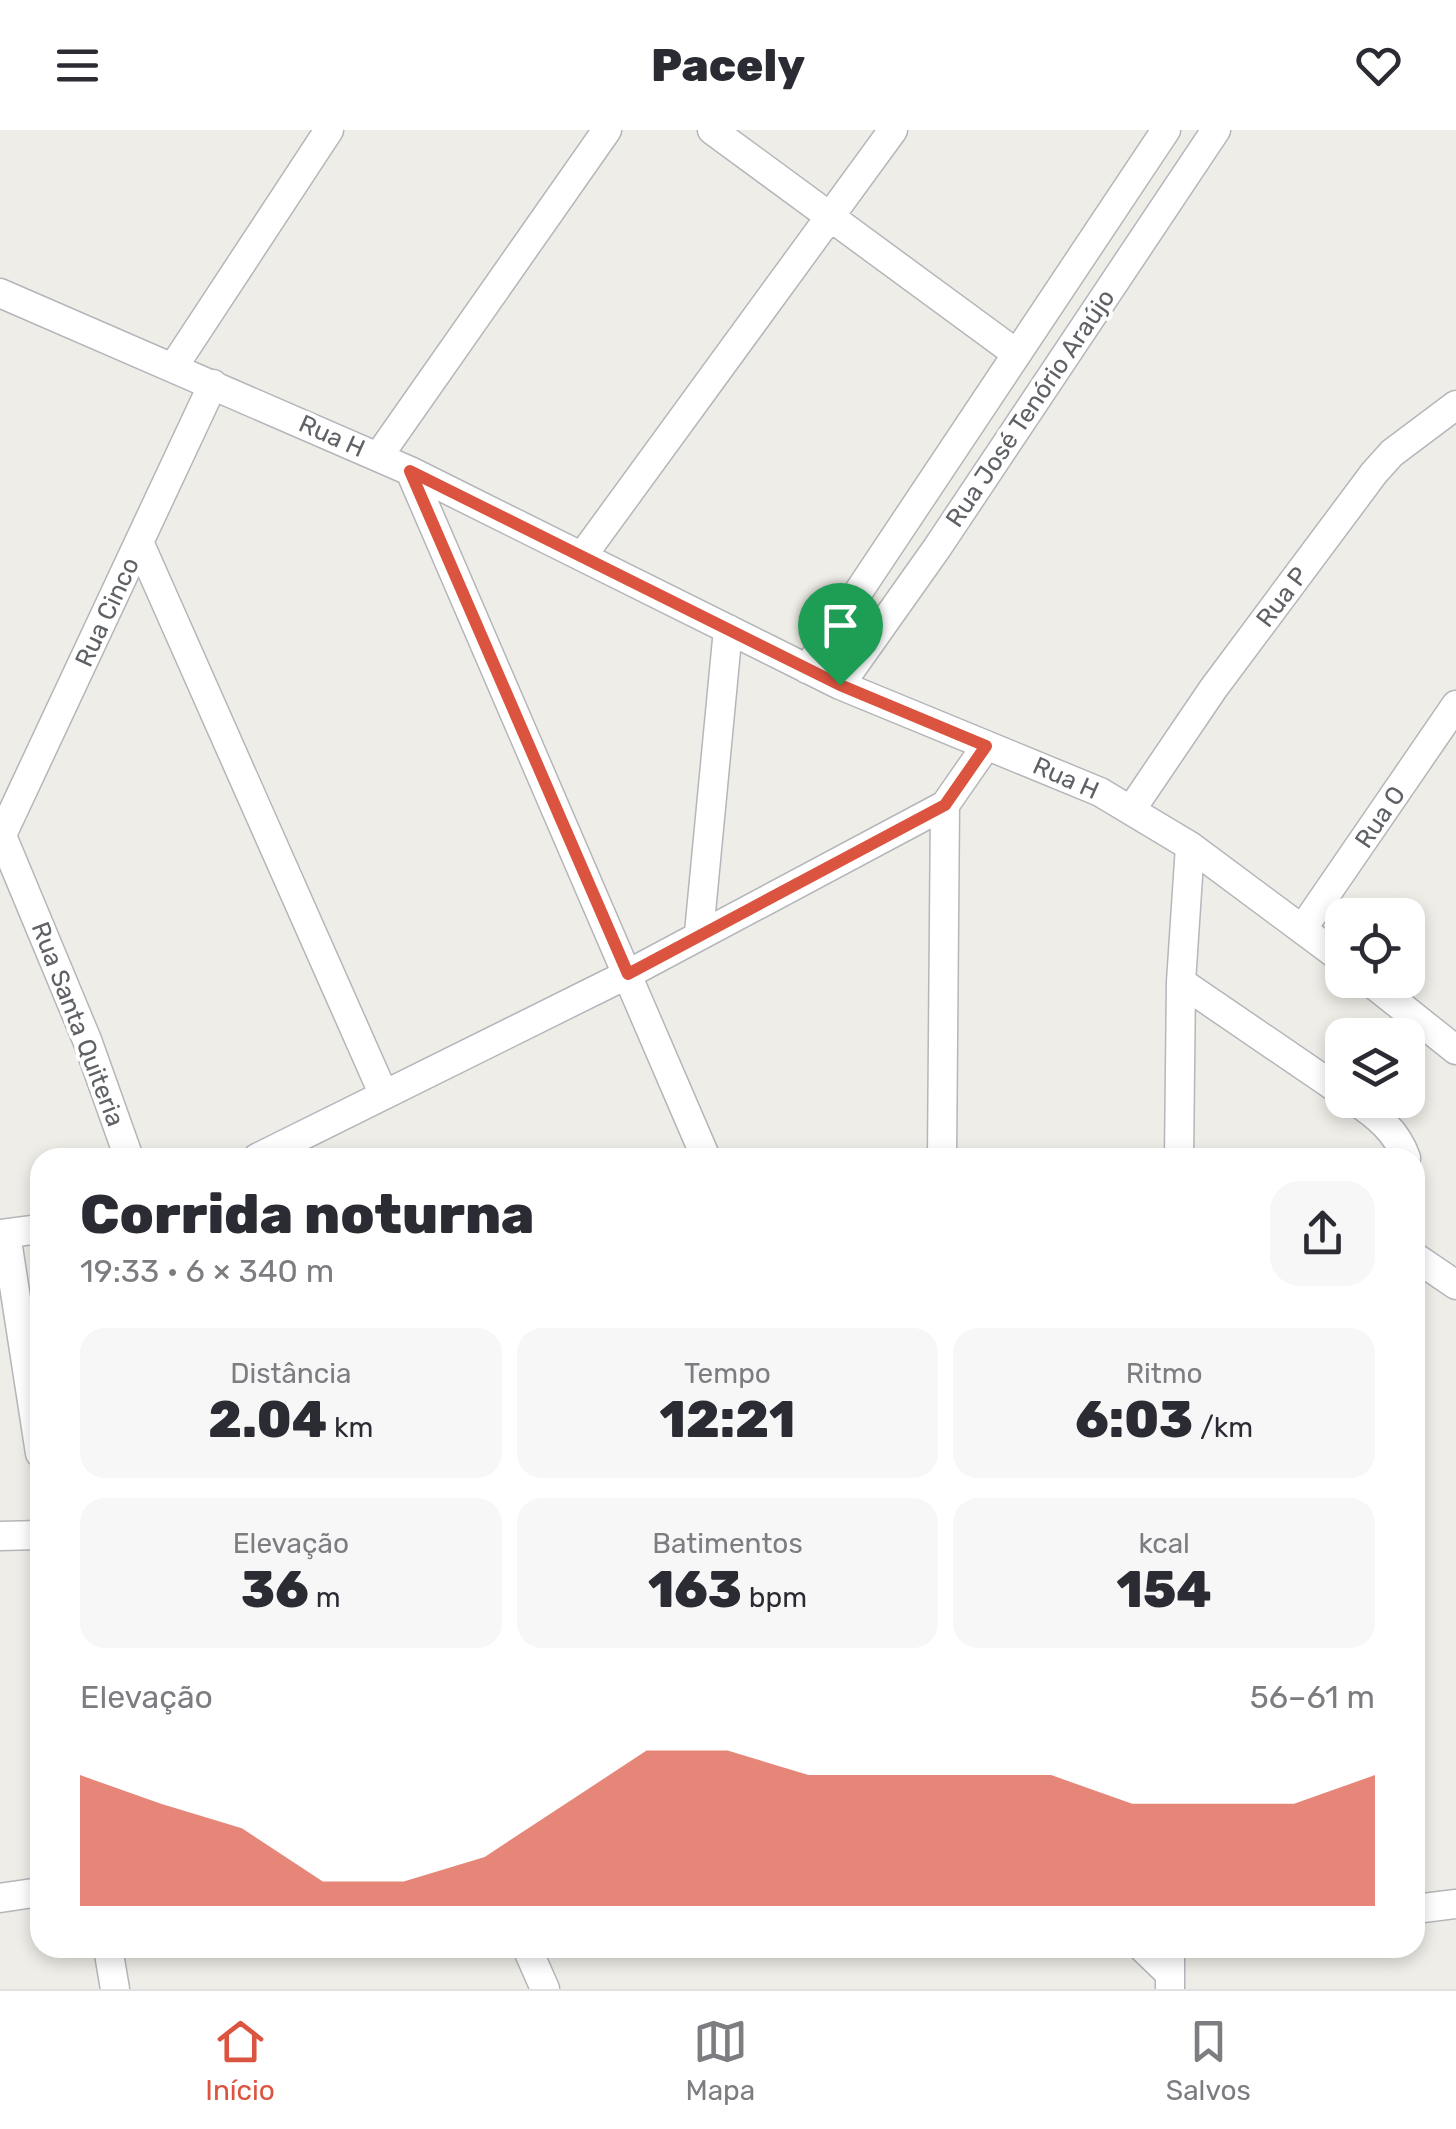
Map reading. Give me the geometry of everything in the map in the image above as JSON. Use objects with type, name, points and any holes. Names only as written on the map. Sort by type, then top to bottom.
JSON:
[{"type":"street","points":[[174,366],[329,130]]},
{"type":"street","points":[[378,457],[607,130]]},
{"type":"street","points":[[712,130],[1017,354]]},
{"type":"street","points":[[584,555],[893,130]]},
{"type":"street","name":"Rua José Tenório Araújo","points":[[807,669],[1166,130]]},
{"type":"street","name":"Rua José Tenório Araújo","points":[[840,685],[937,548],[1216,130]]},
{"type":"street","name":"Rua H","points":[[2,298],[174,366],[410,471],[840,685],[1044,767],[1131,810],[1190,846],[1325,945]]},
{"type":"street","name":"Rua Cinco","points":[[1,837],[212,384]]},
{"type":"street","name":"Rua P","points":[[1131,810],[1213,689],[1374,473],[1403,444],[1456,405]]},
{"type":"street","points":[[410,471],[702,1148]]},
{"type":"street","points":[[140,542],[383,1093]]},
{"type":"street","points":[[699,934],[728,629]]},
{"type":"street","name":"Rua O","points":[[1304,928],[1456,705]]},
{"type":"street","points":[[276,1148],[628,974],[945,805],[986,746]]},
{"type":"street","points":[[942,1148],[945,805]]},
{"type":"street","name":"Rua Santa Quiteria","points":[[1,837],[87,1040],[125,1148]]},
{"type":"street","points":[[1179,1148],[1181,982],[1190,846]]},
{"type":"street","points":[[1181,982],[1325,1080]]},
{"type":"street","points":[[1391,998],[1456,1050]]},
{"type":"street","points":[[1376,1118],[1402,1148]]},
{"type":"street","points":[[30,1230],[3,1234],[30,1393]]},
{"type":"street","points":[[1425,1264],[1456,1286]]},
{"type":"street","points":[[0,1536],[30,1535]]},
{"type":"street","points":[[0,1898],[30,1894]]},
{"type":"street","points":[[1425,1908],[1456,1904]]},
{"type":"street","points":[[110,1958],[115,1989]]},
{"type":"street","points":[[531,1958],[545,1989]]},
{"type":"route","points":[[410,471],[584,555],[840,685],[986,746],[945,805],[628,974],[410,471]]}]
